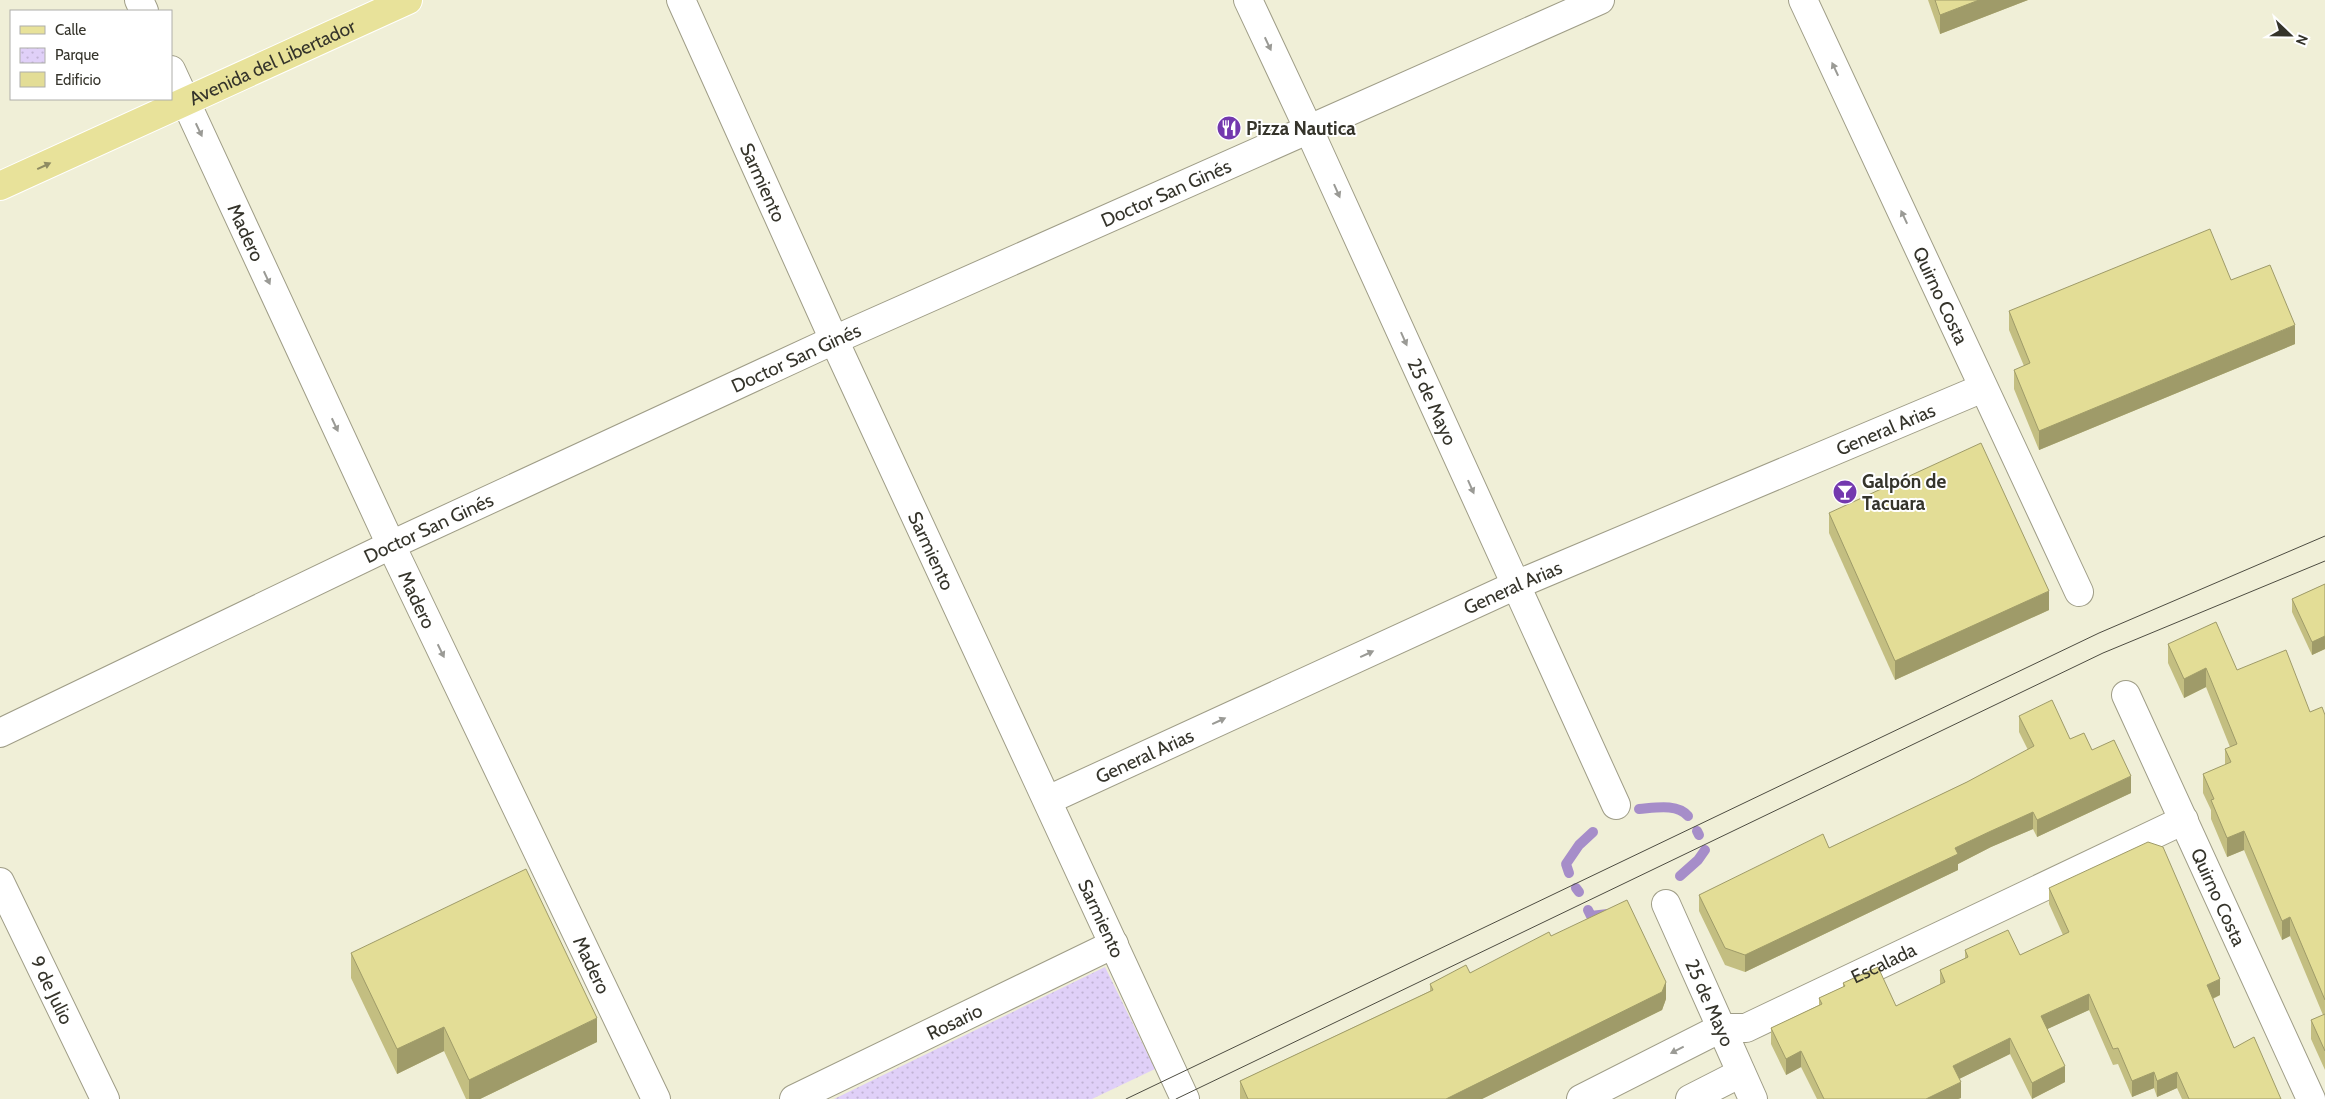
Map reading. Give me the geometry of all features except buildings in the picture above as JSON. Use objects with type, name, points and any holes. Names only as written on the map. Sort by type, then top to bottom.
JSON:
[{"type":"main road","name":"Avenida del Libertador","points":[[0,186],[408,0]]},
{"type":"street","name":"Sarmiento","points":[[681,0],[834,340],[1185,1099]]},
{"type":"street","name":"25 de Mayo","points":[[1248,0],[1616,804]]},
{"type":"street","name":"Doctor San Ginés","points":[[0,733],[391,545],[834,340],[1600,0]]},
{"type":"street","name":"Quirno Costa","points":[[1807,1],[1983,388],[2079,592]]},
{"type":"street","name":"Madero","points":[[172,72],[391,545],[656,1099]]},
{"type":"street","name":"General Arias","points":[[1048,800],[1516,585],[1983,388]]},
{"type":"street","name":"Quirno Costa","points":[[2126,695],[2311,1099]]},
{"type":"street","name":"Escalada","points":[[1581,1099],[1721,1028],[1746,1028],[2184,820]]},
{"type":"street","name":"9 de Julio","points":[[0,882],[105,1099]]},
{"type":"street","name":"25 de Mayo","points":[[1666,904],[1753,1099]]},
{"type":"street","name":"Rosario","points":[[794,1099],[1114,944]]},
{"type":"street","points":[[1690,1099],[1741,1073]]},
{"type":"green space","points":[[1105,967],[1155,1069],[1092,1099],[834,1099]]},
{"type":"waterway","points":[[1639,809],[1672,808],[1678,809],[1688,816]]},
{"type":"waterway","points":[[1697,831],[1699,835]]},
{"type":"waterway","points":[[1569,873],[1566,864],[1579,845],[1593,832]]},
{"type":"waterway","points":[[1680,876],[1698,860],[1705,850]]},
{"type":"waterway","points":[[1576,888],[1579,892]]},
{"type":"waterway","points":[[1588,910],[1591,916],[1608,914]]},
{"type":"tram line","points":[[1126,1099],[2099,633],[2325,536]]},
{"type":"tram line","points":[[1176,1099],[2103,653],[2325,561]]},
{"type":"place","name":"Pizza Nautica","points":[[1229,128]]},
{"type":"place","name":"Galpón de Tacuara","points":[[1845,492]]}]
